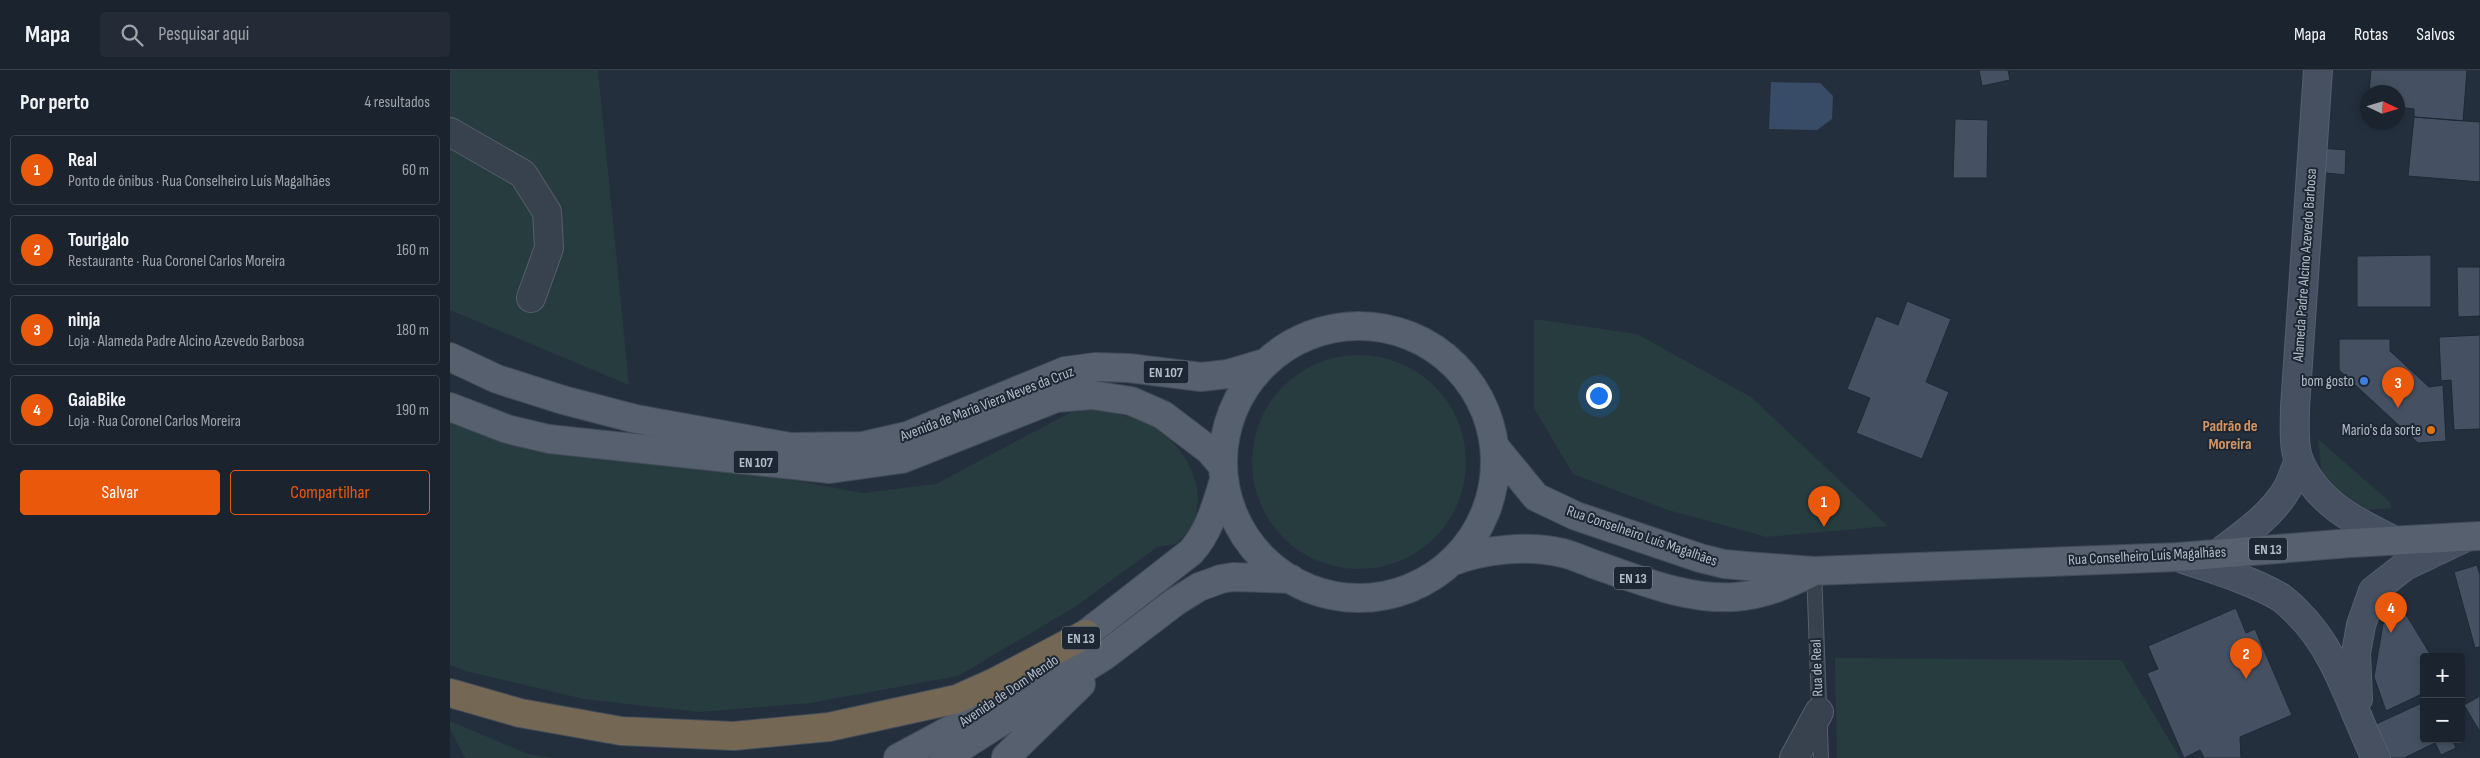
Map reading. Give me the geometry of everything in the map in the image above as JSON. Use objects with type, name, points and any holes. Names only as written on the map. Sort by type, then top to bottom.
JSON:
[{"type":"highway","points":[[450,693],[520,713],[621,731],[734,736],[829,727],[957,700],[1086,634]]},
{"type":"main road","name":"Alameda Padre Alcino Azevedo Barbosa","points":[[2220,552],[2250,529],[2286,490],[2298,460],[2295,408],[2318,70]]},
{"type":"main road","name":"EN 13","points":[[1362,326],[1383,328],[1423,341],[1456,366],[1470,382],[1482,402],[1490,424],[1495,448],[1492,495],[1483,519],[1472,537],[1451,562],[1417,585],[1396,593],[1372,598],[1349,598],[1325,594],[1291,580],[1264,559],[1250,543],[1236,521],[1224,473],[1225,437],[1231,416],[1240,396],[1265,363],[1282,349],[1321,331],[1362,326]]},
{"type":"main road","name":"Avenida de Maria Viera Neves da Cruz","points":[[450,356],[497,379],[563,400],[636,419],[790,447],[863,446],[907,436],[1065,372],[1095,367],[1129,368],[1201,377],[1228,374],[1265,363]]},
{"type":"main road","name":"Avenida de Maria Viera Neves da Cruz","points":[[450,407],[507,430],[549,439],[830,469],[902,459],[1056,398],[1092,395],[1131,401],[1163,416],[1209,450],[1224,473]]},
{"type":"main road","name":"Rua Conselheiro Luís Magalhães","points":[[1495,448],[1536,497],[1576,516],[1724,564],[1814,571],[2178,557],[2220,552],[2473,536]]},
{"type":"main road","name":"Alameda Padre Alcino Azevedo Barbosa","points":[[2298,460],[2326,499],[2351,520],[2395,541]]},
{"type":"main road","name":"Avenida de Dom Mendo","points":[[898,758],[963,723],[1027,680],[1191,552],[1201,541],[1210,522],[1224,473]]},
{"type":"main road","points":[[2362,730],[2356,684],[2356,653],[2360,624],[2373,591],[2405,566],[2473,536]]},
{"type":"main road","name":"Rua Conselheiro Luís Magalhães","points":[[1451,562],[1471,554],[1494,551],[1520,550],[1562,553],[1659,588],[1704,596],[1735,597],[1775,590],[1814,571]]},
{"type":"main road","points":[[2178,557],[2254,584],[2282,598],[2308,624],[2326,647],[2339,671],[2362,730],[2376,758]]},
{"type":"main road","name":"Avenida de Dom Mendo","points":[[944,758],[1104,656],[1175,602],[1210,583],[1246,576],[1291,580]]},
{"type":"main road","points":[[1007,758],[1077,688],[1104,656]]},
{"type":"street","points":[[450,132],[523,174],[547,212],[550,248],[531,298]]},
{"type":"street","name":"Rua de Real","points":[[1794,758],[1819,712]]},
{"type":"lane","name":"Rua de Real","points":[[1814,571],[1819,712]]},
{"type":"lane","points":[[1819,712],[1821,758]]},
{"type":"green space","points":[[450,70],[598,70],[629,385],[450,310]]},
{"type":"green space","points":[[1534,319],[1637,334],[1751,397],[1888,526],[1767,537],[1668,510],[1573,474],[1534,408]]},
{"type":"green space","points":[[1348,355],[1370,355],[1390,359],[1410,367],[1435,386],[1454,411],[1462,431],[1466,462],[1462,493],[1454,513],[1435,538],[1410,557],[1390,565],[1370,569],[1348,569],[1328,565],[1308,557],[1291,545],[1276,530],[1264,513],[1256,493],[1252,473],[1252,451],[1256,431],[1264,411],[1276,394],[1291,379],[1308,367],[1328,359]]},
{"type":"green space","points":[[1098,410],[1129,417],[1151,425],[1178,448],[1186,460],[1197,485],[1196,513],[1190,529],[1176,544],[1157,547],[1075,607],[958,676],[810,703],[699,712],[584,699],[466,671],[450,665],[450,417],[863,493],[936,484],[1073,411]]},
{"type":"green space","points":[[2318,439],[2390,502],[2391,508],[2354,511],[2322,476]]},
{"type":"green space","points":[[1835,658],[2121,660],[2180,758],[1837,758]]},
{"type":"green space","points":[[450,721],[528,754],[553,758],[465,758],[450,729]]},
{"type":"water","points":[[1771,82],[1820,83],[1833,96],[1832,119],[1817,130],[1769,129]]},
{"type":"building","points":[[1979,70],[2008,70],[2010,80],[1982,86]]},
{"type":"building","points":[[2371,70],[2467,70],[2463,121],[2414,117],[2414,109],[2405,108],[2405,85],[2370,85]]},
{"type":"building","points":[[2414,117],[2480,122],[2480,182],[2408,176]]},
{"type":"building","points":[[1955,119],[1988,120],[1987,178],[1953,178]]},
{"type":"building","points":[[2320,148],[2346,150],[2345,175],[2318,172]]},
{"type":"building","points":[[2431,255],[2431,307],[2357,307],[2357,256]]},
{"type":"building","points":[[2457,267],[2480,267],[2480,316],[2458,317]]},
{"type":"building","points":[[1907,301],[1951,319],[1926,382],[1949,392],[1922,459],[1856,433],[1870,398],[1847,389],[1876,316],[1898,325]]},
{"type":"building","points":[[2480,335],[2480,429],[2454,430],[2451,380],[2441,381],[2439,337]]},
{"type":"building","points":[[2339,339],[2390,339],[2390,351],[2429,387],[2443,385],[2446,441],[2418,443],[2339,370]]},
{"type":"building","points":[[2477,565],[2480,575],[2480,647],[2475,648],[2454,572]]},
{"type":"building","points":[[2236,608],[2246,633],[2255,629],[2292,715],[2240,737],[2241,758],[2204,758],[2200,750],[2184,758],[2147,673],[2158,669],[2148,646]]},
{"type":"building","points":[[2402,608],[2430,653],[2420,653],[2420,695],[2386,711],[2374,677],[2383,624]]},
{"type":"building","points":[[2480,696],[2480,732],[2465,707],[2465,704]]},
{"type":"building","points":[[2420,704],[2420,743],[2435,743],[2404,758],[2391,758],[2376,724]]},
{"type":"building","points":[[2435,743],[2454,743],[2456,748],[2441,755]]},
{"type":"place","name":"bom gosto","points":[[2364,381]]},
{"type":"place","name":"ninja","points":[[2398,408]]},
{"type":"place","name":"Mario's da sorte","points":[[2431,430]]},
{"type":"place","name":"Real","points":[[1824,527]]},
{"type":"place","name":"GaiaBike","points":[[2391,633]]},
{"type":"place","name":"Tourigalo","points":[[2246,679]]},
{"type":"district","name":"Padrão de Moreira","points":[[2230,435]]}]
